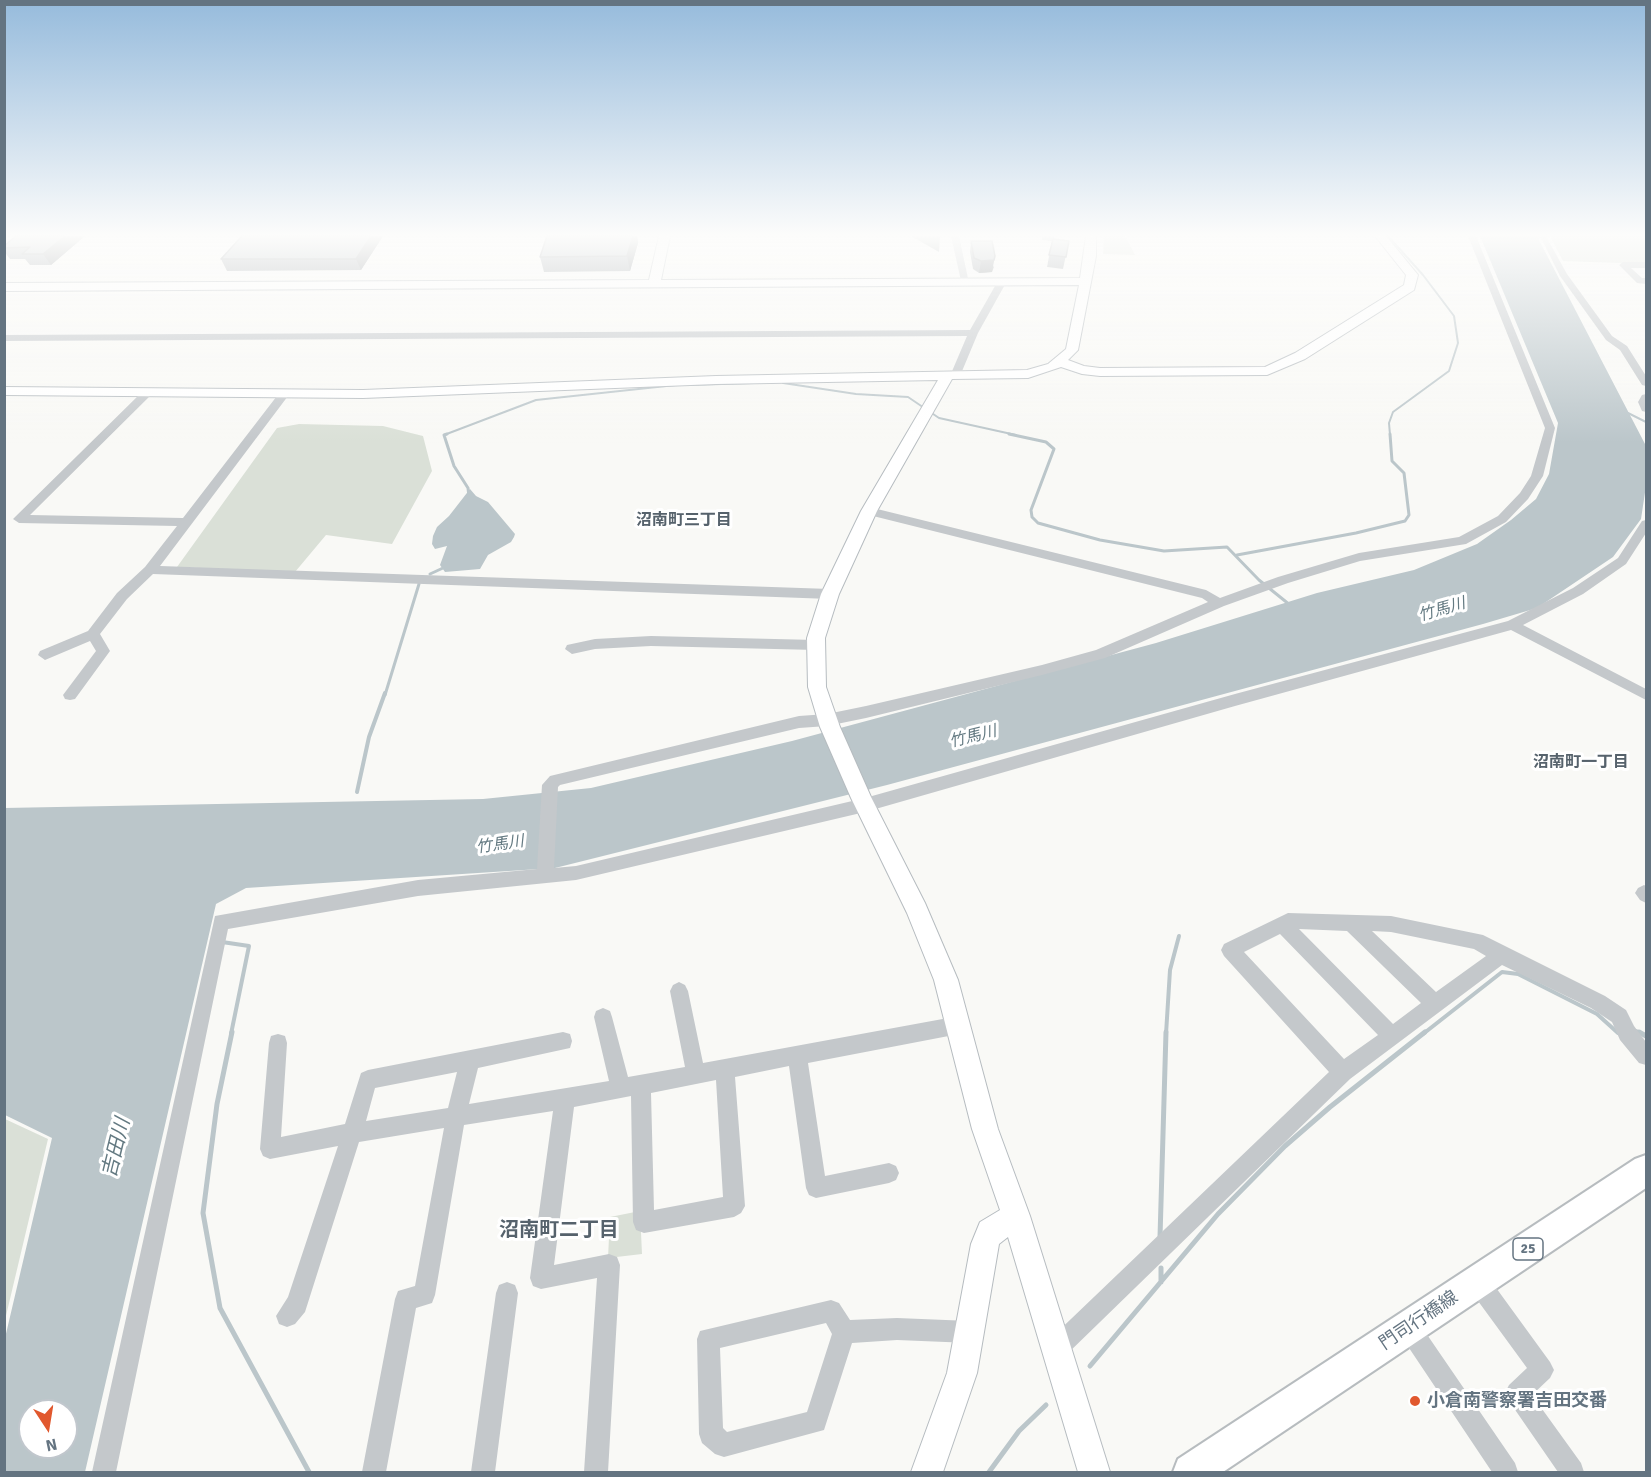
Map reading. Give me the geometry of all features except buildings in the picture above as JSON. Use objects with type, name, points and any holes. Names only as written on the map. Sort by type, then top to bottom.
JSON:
[{"type":"main road","name":"門司行橋線","points":[[1191,1473],[1647,1170]]},
{"type":"street","points":[[989,305],[951,376],[927,410],[869,511],[830,594],[816,645],[817,687],[828,723],[863,801],[917,910],[946,980],[985,1129],[1016,1216],[1094,1473]]},
{"type":"street","points":[[4,391],[363,394],[704,380],[1013,376],[1044,370],[1060,362],[1072,350],[1080,305]]},
{"type":"street","points":[[1060,362],[1082,370],[1100,372],[1267,371],[1300,356],[1381,305]]},
{"type":"street","points":[[546,874],[550,785],[555,780],[787,724],[828,723],[1042,670],[1100,654],[1219,603],[1267,586],[1359,557],[1462,541],[1502,519],[1524,496],[1537,476],[1550,428],[1500,305]]},
{"type":"street","points":[[1586,305],[1609,338],[1624,348],[1645,377]]},
{"type":"street","points":[[4,338],[973,333]]},
{"type":"street","points":[[148,392],[19,519],[186,522]]},
{"type":"street","points":[[45,655],[93,634],[122,596],[150,570],[284,394]]},
{"type":"street","points":[[1647,397],[1643,402],[1647,409]]},
{"type":"street","points":[[869,511],[1206,595],[1219,603]]},
{"type":"street","points":[[104,1473],[221,922],[418,888],[546,874],[576,873],[863,801],[1512,625],[1578,591],[1622,561],[1647,524]]},
{"type":"street","points":[[150,570],[830,594]]},
{"type":"street","points":[[1512,625],[1647,695]]},
{"type":"street","points":[[70,695],[103,651],[93,634]]},
{"type":"street","points":[[572,650],[595,644],[651,641],[816,645]]},
{"type":"street","points":[[1343,1072],[1230,950],[1288,921],[1391,924],[1477,941],[1501,956],[1598,1002],[1618,1016],[1627,1033],[1647,1056]]},
{"type":"street","points":[[1351,923],[1435,1004]]},
{"type":"street","points":[[1282,924],[1392,1036]]},
{"type":"street","points":[[1063,1374],[1343,1072],[1501,956]]},
{"type":"street","points":[[679,991],[696,1074]]},
{"type":"street","points":[[603,1017],[631,1087],[644,1222],[734,1206],[725,1069]]},
{"type":"street","points":[[278,1043],[270,1149],[352,1133],[565,1099],[959,1025]]},
{"type":"street","points":[[286,1316],[297,1304],[368,1080],[563,1041]]},
{"type":"street","points":[[797,1055],[816,1188],[889,1173]]},
{"type":"street","points":[[374,1473],[405,1299],[424,1295],[456,1116],[470,1060]]},
{"type":"street","points":[[565,1099],[541,1278],[609,1265],[596,1473]]},
{"type":"street","points":[[927,1473],[962,1373],[985,1244],[990,1232],[1016,1216]]},
{"type":"street","points":[[1478,1282],[1542,1370],[1517,1393],[1572,1473]]},
{"type":"street","points":[[483,1473],[507,1293]]},
{"type":"street","points":[[831,1311],[844,1332],[816,1422],[724,1445],[711,1434],[708,1339],[831,1311]]},
{"type":"street","points":[[1409,1328],[1506,1473]]},
{"type":"street","points":[[844,1332],[897,1329],[970,1332]]},
{"type":"shaded area","points":[[299,424],[383,426],[423,436],[432,471],[392,544],[326,535],[295,572],[177,567],[277,428]]},
{"type":"shaded area","points":[[5,1119],[48,1139],[5,1320]]},
{"type":"shaded area","points":[[640,1211],[642,1254],[608,1258],[610,1217]]},
{"type":"water","points":[[1509,305],[1573,305],[1645,444],[1646,486],[1641,519],[1613,557],[1537,608],[887,785],[555,868],[246,888],[216,904],[85,1472],[5,1472],[5,1338],[52,1138],[5,1115],[4,808],[483,799],[591,788],[792,741],[1156,643],[1317,593],[1414,570],[1477,544],[1536,499],[1549,474],[1558,423]]},
{"type":"water","points":[[470,489],[476,496],[488,502],[515,534],[511,542],[488,555],[480,569],[445,572],[440,565],[447,546],[435,549],[432,544],[433,536],[437,527],[449,516]]},
{"type":"waterway","points":[[1390,435],[1389,423],[1393,412],[1449,371],[1458,343],[1454,316],[1446,305]]},
{"type":"waterway","points":[[690,385],[754,383]]},
{"type":"waterway","points":[[783,383],[856,394],[908,397],[939,418],[1016,435]]},
{"type":"waterway","points":[[444,435],[536,400],[676,385]]},
{"type":"waterway","points":[[1628,413],[1646,422]]},
{"type":"waterway","points":[[1009,434],[1046,442],[1054,449],[1031,510],[1032,517],[1038,523],[1100,540],[1164,551],[1227,547],[1259,580],[1290,605]]},
{"type":"waterway","points":[[1237,555],[1356,533],[1405,521],[1409,515],[1404,473],[1392,461],[1390,434]]},
{"type":"waterway","points":[[444,435],[454,466],[468,488],[469,497]]},
{"type":"waterway","points":[[430,574],[443,568]]},
{"type":"waterway","points":[[385,695],[419,584]]},
{"type":"waterway","points":[[357,792],[369,737],[385,693]]},
{"type":"waterway","points":[[1166,1034],[1170,970],[1179,936]]},
{"type":"waterway","points":[[222,942],[249,946],[231,1034]]},
{"type":"waterway","points":[[1423,1034],[1502,972],[1518,974],[1597,1014],[1618,1033]]},
{"type":"waterway","points":[[1636,1031],[1642,1034]]},
{"type":"waterway","points":[[232,1032],[217,1104],[203,1213],[220,1308],[309,1472]]},
{"type":"waterway","points":[[1160,1237],[1166,1032]]},
{"type":"waterway","points":[[1161,1282],[1218,1214],[1285,1146],[1330,1107],[1425,1032]]},
{"type":"waterway","points":[[1639,1032],[1646,1036]]},
{"type":"waterway","points":[[1161,1268],[1161,1282]]},
{"type":"waterway","points":[[1090,1366],[1161,1282]]},
{"type":"waterway","points":[[989,1472],[1019,1431],[1046,1405]]},
{"type":"place","name":"小倉南警察署吉田交番","points":[[1415,1401]]},
{"type":"district","name":"沼南町三丁目","points":[[684,521]]},
{"type":"district","name":"沼南町一丁目","points":[[1581,763]]},
{"type":"district","name":"沼南町二丁目","points":[[559,1231]]},
{"type":"water label","name":"竹馬川","points":[[1442,610]]},
{"type":"water label","name":"竹馬川","points":[[973,737]]},
{"type":"water label","name":"竹馬川","points":[[500,845]]},
{"type":"water label","name":"吉田川","points":[[117,1148]]}]
